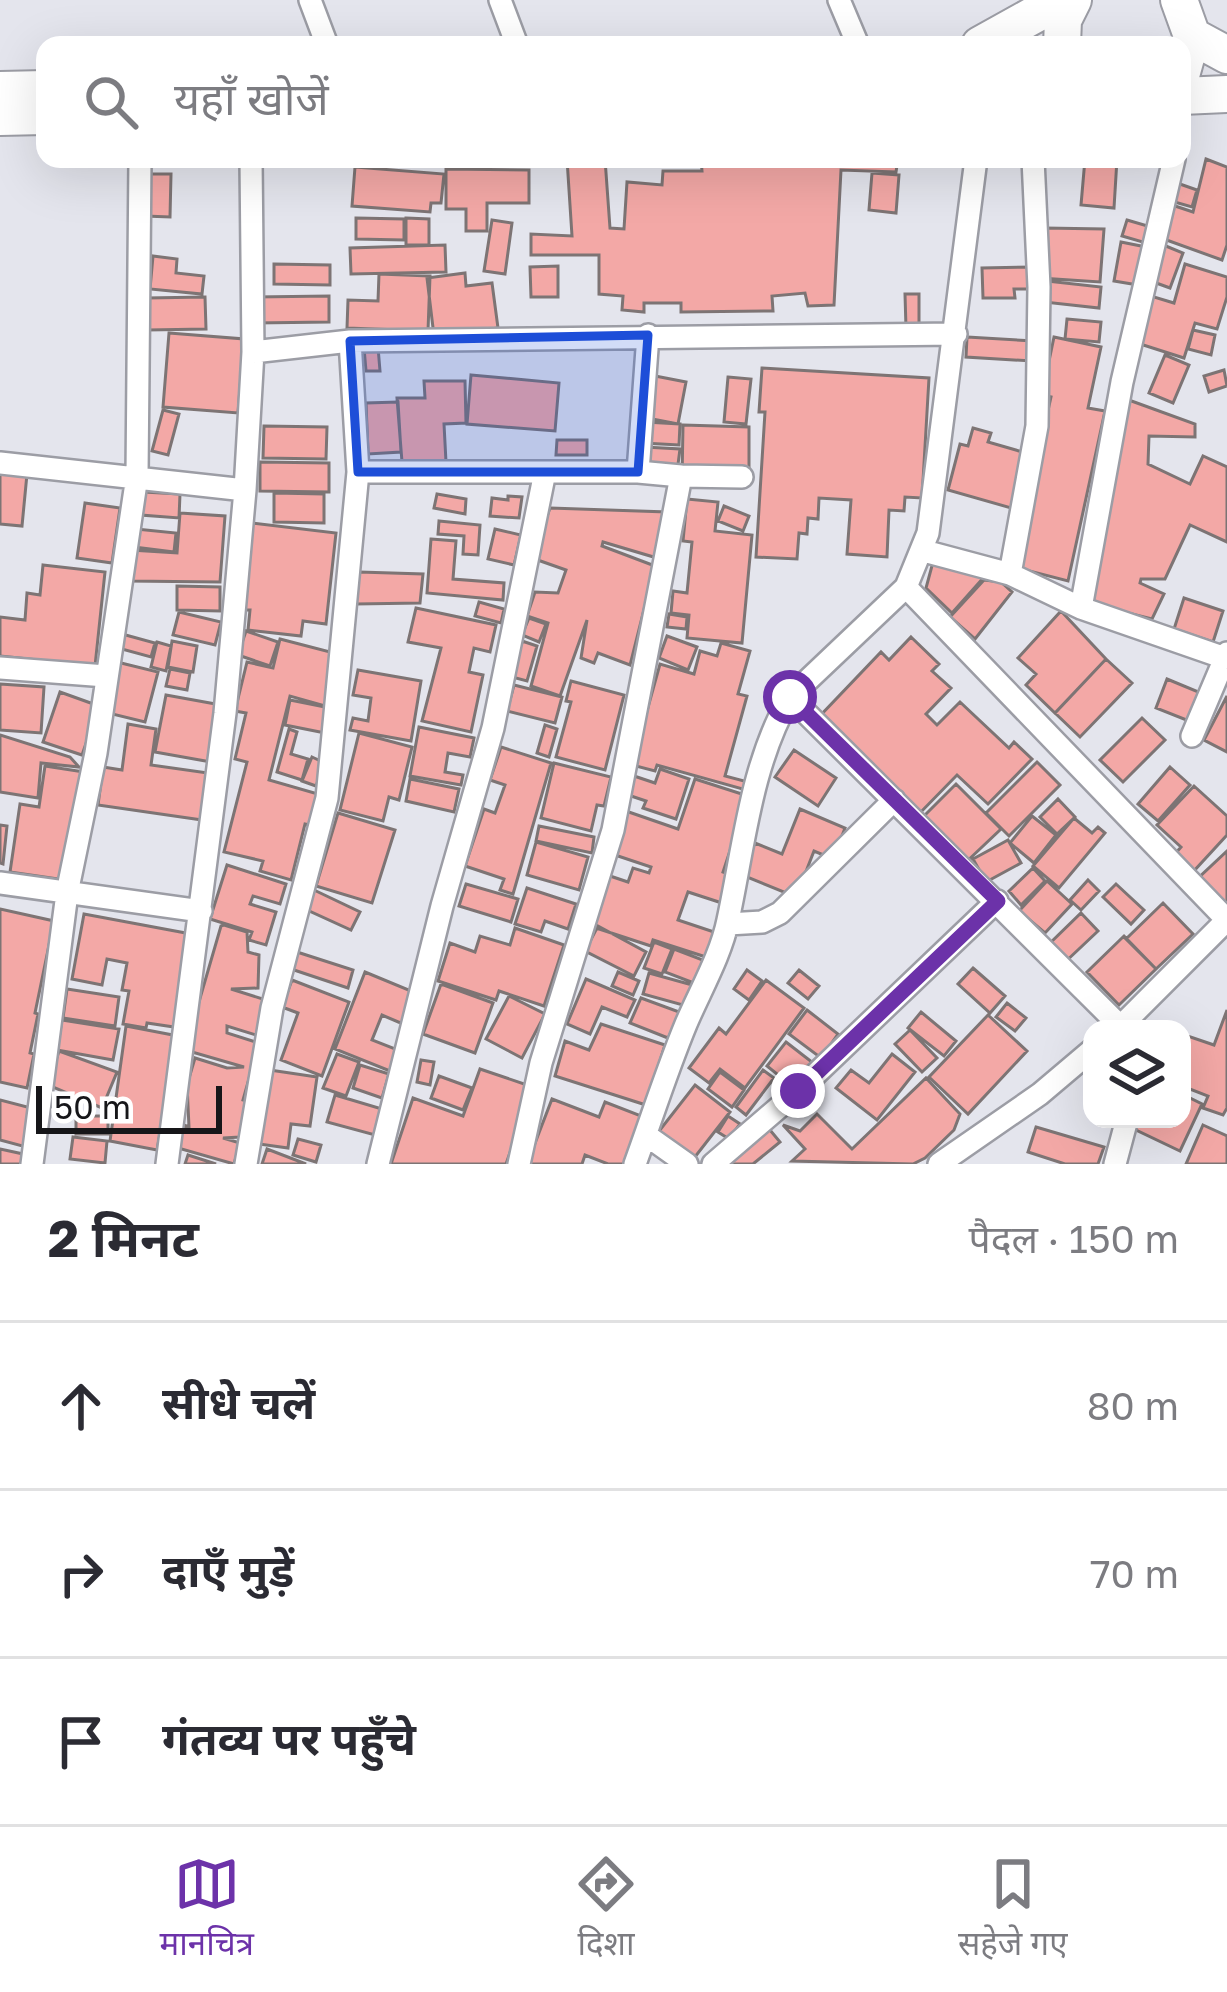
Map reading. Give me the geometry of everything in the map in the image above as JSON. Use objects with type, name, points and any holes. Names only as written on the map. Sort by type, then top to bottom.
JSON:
[{"type":"main road","points":[[996,36],[1061,0]]},
{"type":"main road","points":[[1062,36],[1063,20],[1073,0]]},
{"type":"main road","points":[[1190,12],[1227,56]]},
{"type":"main road","points":[[0,90],[36,89]]},
{"type":"main road","points":[[1191,96],[1227,94]]},
{"type":"main road","points":[[0,117],[36,116]]},
{"type":"street","points":[[310,0],[324,36]]},
{"type":"street","points":[[500,0],[514,36]]},
{"type":"street","points":[[839,0],[854,36]]},
{"type":"street","points":[[32,1164],[67,893],[96,753],[136,476],[140,168]]},
{"type":"street","points":[[167,1164],[201,910],[245,490],[253,352],[251,168]]},
{"type":"street","points":[[635,1164],[728,924],[767,742],[790,697],[906,587],[924,550],[975,168]]},
{"type":"street","points":[[1010,574],[1036,426],[1039,287],[1033,168]]},
{"type":"street","points":[[1081,608],[1122,382],[1172,168]]},
{"type":"street","points":[[253,352],[350,341],[956,334]]},
{"type":"street","points":[[638,472],[648,335]]},
{"type":"street","points":[[247,1164],[272,1008],[327,798],[358,472],[350,341]]},
{"type":"street","points":[[0,463],[245,490]]},
{"type":"street","points":[[358,472],[638,472],[742,477]]},
{"type":"street","points":[[378,1164],[442,906],[493,728],[545,472]]},
{"type":"street","points":[[519,1164],[541,1063],[613,830],[681,476]]},
{"type":"street","points":[[924,550],[1010,574],[1081,608],[1226,656],[1192,736]]},
{"type":"street","points":[[906,587],[1227,920],[1128,1020]]},
{"type":"street","points":[[0,668],[106,676]]},
{"type":"street","points":[[790,697],[1112,1020]]},
{"type":"street","points":[[728,924],[762,922],[780,913],[894,800]]},
{"type":"street","points":[[0,883],[201,910]]},
{"type":"street","points":[[713,1164],[798,1091],[998,901]]},
{"type":"street","points":[[939,1164],[1040,1094],[1083,1058]]},
{"type":"street","points":[[1115,1164],[1125,1128]]},
{"type":"street","points":[[974,1164],[982,1133]]},
{"type":"street","points":[[646,1135],[687,1164]]},
{"type":"highlighted area","points":[[648,335],[638,472],[358,472],[350,341]]},
{"type":"building","points":[[1206,159],[1227,167],[1227,245],[1222,260],[1161,238],[1172,205],[1193,212]]},
{"type":"building","points":[[355,168],[444,174],[441,203],[431,203],[430,212],[352,206]]},
{"type":"building","points":[[568,168],[606,168],[610,228],[624,229],[627,182],[662,185],[663,171],[897,168],[896,172],[841,170],[834,305],[808,306],[805,293],[772,296],[773,311],[681,312],[681,303],[644,303],[644,312],[622,310],[623,296],[599,294],[599,255],[531,255],[531,234],[572,236]]},
{"type":"building","points":[[1084,168],[1116,168],[1114,208],[1081,205]]},
{"type":"building","points":[[446,169],[529,170],[529,203],[487,203],[487,231],[466,231],[466,209],[446,209]]},
{"type":"building","points":[[872,173],[899,175],[896,213],[869,210]]},
{"type":"building","points":[[146,174],[171,174],[170,217],[145,216]]},
{"type":"building","points":[[1177,183],[1197,190],[1192,207],[1171,201]]},
{"type":"building","points":[[356,218],[404,219],[404,240],[356,239]]},
{"type":"building","points":[[406,218],[429,219],[429,245],[406,245]]},
{"type":"building","points":[[492,220],[512,223],[505,274],[484,271]]},
{"type":"building","points":[[1127,220],[1151,227],[1146,243],[1122,236]]},
{"type":"building","points":[[1044,228],[1104,229],[1100,282],[1040,278]]},
{"type":"building","points":[[1121,242],[1151,248],[1144,286],[1114,281]]},
{"type":"building","points":[[1161,244],[1183,253],[1170,288],[1148,280]]},
{"type":"building","points":[[445,245],[446,272],[351,274],[350,248]]},
{"type":"building","points":[[153,256],[177,259],[176,273],[204,276],[202,294],[150,289]]},
{"type":"building","points":[[274,264],[330,265],[330,285],[274,284]]},
{"type":"building","points":[[1185,264],[1227,277],[1227,297],[1217,329],[1195,323],[1184,358],[1137,343],[1151,296],[1174,303]]},
{"type":"building","points":[[558,266],[558,297],[531,297],[530,267]]},
{"type":"building","points":[[1033,267],[1034,289],[1014,289],[1015,298],[983,298],[982,268]]},
{"type":"building","points":[[465,273],[466,286],[492,283],[498,328],[434,336],[427,278]]},
{"type":"building","points":[[379,274],[430,276],[428,331],[347,328],[348,300],[378,301]]},
{"type":"building","points":[[1047,281],[1101,287],[1099,308],[1044,302]]},
{"type":"building","points":[[905,294],[919,294],[919,328],[906,328]]},
{"type":"building","points":[[329,296],[329,322],[254,323],[254,297]]},
{"type":"building","points":[[205,297],[206,329],[148,330],[147,298]]},
{"type":"building","points":[[1067,319],[1101,322],[1099,342],[1065,339]]},
{"type":"building","points":[[1193,330],[1215,335],[1211,355],[1188,349]]},
{"type":"building","points":[[169,333],[244,339],[238,413],[163,407]]},
{"type":"building","points":[[967,337],[1033,341],[1032,361],[966,357]]},
{"type":"building","points":[[1054,337],[1101,347],[1088,408],[1105,411],[1068,581],[1014,567],[1051,397],[1042,395]]},
{"type":"building","points":[[378,347],[380,371],[366,371],[364,348]]},
{"type":"building","points":[[1165,355],[1189,365],[1173,403],[1149,393]]},
{"type":"building","points":[[762,368],[929,378],[922,498],[905,497],[904,511],[889,510],[887,557],[847,554],[851,500],[819,498],[818,519],[808,518],[807,534],[799,533],[797,559],[756,557],[765,412],[759,412]]},
{"type":"building","points":[[1224,370],[1227,386],[1209,392],[1204,376]]},
{"type":"building","points":[[471,375],[559,383],[555,431],[467,424]]},
{"type":"building","points":[[650,375],[686,382],[678,424],[642,417]]},
{"type":"building","points":[[728,377],[751,379],[746,424],[724,422]]},
{"type":"building","points":[[424,381],[465,381],[466,423],[444,424],[446,462],[402,462],[397,398],[425,398]]},
{"type":"building","points":[[1126,399],[1195,424],[1195,437],[1149,436],[1148,464],[1190,484],[1203,456],[1227,467],[1227,542],[1190,525],[1165,579],[1141,579],[1140,583],[1164,594],[1152,619],[1088,603]]},
{"type":"building","points":[[398,402],[401,452],[368,454],[366,403]]},
{"type":"building","points":[[163,410],[179,414],[168,455],[152,451]]},
{"type":"building","points":[[645,422],[680,424],[679,445],[643,443]]},
{"type":"building","points":[[683,425],[749,427],[749,473],[682,480]]},
{"type":"building","points":[[264,426],[327,427],[326,459],[263,458]]},
{"type":"building","points":[[973,428],[991,433],[988,442],[1026,453],[1011,508],[948,490],[960,444],[968,446]]},
{"type":"building","points":[[557,440],[587,440],[587,455],[556,455]]},
{"type":"building","points":[[644,447],[680,449],[677,472],[644,466]]},
{"type":"building","points":[[260,462],[329,463],[329,492],[260,491]]},
{"type":"building","points":[[0,471],[27,474],[22,526],[0,524]]},
{"type":"building","points":[[143,492],[180,494],[179,518],[141,515]]},
{"type":"building","points":[[274,493],[324,494],[324,523],[274,522]]},
{"type":"building","points":[[437,494],[466,499],[465,514],[434,508]]},
{"type":"building","points":[[508,496],[522,497],[519,518],[490,516],[492,498],[508,500]]},
{"type":"building","points":[[687,499],[718,502],[715,531],[752,535],[742,643],[687,638],[689,615],[671,613],[673,591],[687,593],[692,542],[683,541]]},
{"type":"building","points":[[85,503],[120,508],[112,563],[77,558]]},
{"type":"building","points":[[724,506],[749,516],[743,531],[718,521]]},
{"type":"building","points":[[550,508],[667,512],[657,558],[603,542],[602,546],[655,566],[630,665],[598,653],[594,663],[581,658],[587,620],[560,696],[531,686],[548,623],[527,616],[535,592],[558,593],[566,570],[532,558]]},
{"type":"building","points":[[180,513],[225,516],[220,582],[128,581],[130,550],[177,553]]},
{"type":"building","points":[[439,521],[480,525],[478,555],[463,554],[464,536],[438,534]]},
{"type":"building","points":[[251,523],[336,533],[326,624],[303,621],[301,636],[248,630],[250,610],[242,610]]},
{"type":"building","points":[[136,529],[176,533],[174,552],[134,547]]},
{"type":"building","points":[[495,529],[521,535],[514,565],[488,559]]},
{"type":"building","points":[[431,539],[456,541],[453,579],[504,583],[503,600],[427,593]]},
{"type":"building","points":[[933,562],[985,576],[952,613],[926,588]]},
{"type":"building","points":[[43,565],[105,572],[95,666],[0,656],[0,617],[25,620],[27,593],[40,595]]},
{"type":"building","points":[[359,572],[423,574],[420,603],[356,604]]},
{"type":"building","points":[[984,580],[1001,582],[1012,592],[975,639],[950,617]]},
{"type":"building","points":[[177,586],[220,587],[220,611],[177,610]]},
{"type":"building","points":[[1184,598],[1223,611],[1213,642],[1174,629]]},
{"type":"building","points":[[479,602],[504,609],[501,623],[475,616]]},
{"type":"building","points":[[416,608],[496,625],[490,652],[474,648],[469,672],[483,675],[471,732],[422,721],[441,648],[408,642]]},
{"type":"building","points":[[1061,611],[1106,659],[1055,713],[1026,685],[1036,674],[1018,658]]},
{"type":"building","points":[[179,612],[221,622],[215,645],[173,635]]},
{"type":"building","points":[[669,614],[687,617],[686,629],[667,627]]},
{"type":"building","points":[[529,618],[546,624],[539,642],[522,635]]},
{"type":"building","points":[[246,631],[278,642],[270,666],[238,655]]},
{"type":"building","points":[[122,634],[155,643],[151,657],[118,648]]},
{"type":"building","points":[[667,636],[697,647],[688,670],[659,658]]},
{"type":"building","points":[[911,637],[939,664],[932,671],[951,688],[926,714],[937,725],[960,702],[1009,748],[1014,742],[1032,759],[988,804],[957,775],[917,816],[817,719],[881,652],[889,660]]},
{"type":"building","points":[[280,639],[338,654],[325,706],[290,696],[269,780],[318,794],[291,880],[260,871],[263,861],[224,852],[247,762],[235,759],[246,713],[235,711],[247,662],[273,668]]},
{"type":"building","points":[[172,641],[197,646],[193,672],[168,667]]},
{"type":"building","points":[[522,641],[537,646],[527,681],[512,677]]},
{"type":"building","points":[[157,642],[171,646],[166,671],[151,667]]},
{"type":"building","points":[[721,643],[750,651],[738,694],[747,696],[725,776],[748,782],[746,790],[657,765],[655,771],[632,765],[660,664],[694,674],[700,651],[717,656]]},
{"type":"building","points":[[1106,659],[1132,683],[1080,737],[1055,713]]},
{"type":"building","points":[[117,662],[158,672],[145,722],[104,712]]},
{"type":"building","points":[[170,669],[190,673],[187,690],[166,686]]},
{"type":"building","points":[[358,670],[421,681],[411,741],[350,730],[353,718],[368,721],[371,698],[353,695]]},
{"type":"building","points":[[1167,679],[1201,693],[1189,721],[1156,708]]},
{"type":"building","points":[[571,681],[624,695],[605,770],[556,757],[571,702],[566,701]]},
{"type":"building","points":[[0,684],[44,687],[41,733],[0,730]]},
{"type":"building","points":[[514,685],[562,697],[555,723],[507,711]]},
{"type":"building","points":[[60,692],[99,706],[82,755],[43,742]]},
{"type":"building","points":[[166,695],[221,705],[211,762],[155,752]]},
{"type":"building","points":[[1227,696],[1227,752],[1204,740]]},
{"type":"building","points":[[290,700],[335,709],[330,734],[285,725]]},
{"type":"building","points":[[1142,718],[1165,740],[1123,782],[1100,760]]},
{"type":"building","points":[[128,724],[156,729],[151,765],[215,774],[209,821],[98,805],[103,767],[122,770]]},
{"type":"building","points":[[545,725],[557,729],[549,757],[537,753]]},
{"type":"building","points":[[419,727],[474,738],[470,757],[448,753],[445,772],[463,775],[461,785],[410,776]]},
{"type":"building","points":[[289,729],[297,732],[291,754],[308,759],[302,780],[277,772]]},
{"type":"building","points":[[359,733],[412,747],[399,800],[389,797],[383,821],[340,810]]},
{"type":"building","points":[[0,735],[70,757],[79,767],[41,763],[38,798],[0,792]]},
{"type":"building","points":[[501,747],[551,763],[513,894],[500,890],[504,879],[465,866],[484,809],[495,813],[505,785],[490,780]]},
{"type":"building","points":[[794,750],[836,778],[818,806],[775,777]]},
{"type":"building","points":[[312,757],[325,763],[316,786],[302,781]]},
{"type":"building","points":[[1037,762],[1060,785],[1009,836],[986,813]]},
{"type":"building","points":[[554,763],[611,777],[591,831],[541,818]]},
{"type":"building","points":[[45,766],[84,772],[65,880],[10,872],[20,804],[39,807]]},
{"type":"building","points":[[1170,767],[1190,785],[1158,821],[1138,804]]},
{"type":"building","points":[[660,769],[689,779],[676,819],[643,808],[646,801],[628,795],[634,776],[655,783]]},
{"type":"building","points":[[410,779],[459,789],[454,812],[406,801]]},
{"type":"building","points":[[695,779],[748,796],[723,872],[732,875],[722,903],[688,892],[678,920],[714,932],[706,957],[593,927],[610,876],[628,882],[633,868],[649,873],[651,867],[609,853],[623,810],[678,829]]},
{"type":"building","points":[[956,784],[1001,829],[963,865],[920,820]]},
{"type":"building","points":[[1194,786],[1227,816],[1227,835],[1192,873],[1174,855],[1181,847],[1157,825]]},
{"type":"building","points":[[1058,799],[1075,817],[1057,834],[1040,817]]},
{"type":"building","points":[[800,809],[845,828],[833,859],[814,851],[796,897],[742,875],[755,843],[782,854]]},
{"type":"building","points":[[338,813],[395,830],[372,903],[316,886]]},
{"type":"building","points":[[1032,816],[1056,835],[1034,863],[1010,843]]},
{"type":"building","points":[[1074,818],[1092,833],[1098,827],[1105,833],[1059,888],[1033,866]]},
{"type":"building","points":[[0,825],[7,826],[3,864],[0,863]]},
{"type":"building","points":[[539,826],[594,837],[592,853],[536,841]]},
{"type":"building","points":[[1008,840],[1021,863],[986,882],[973,859]]},
{"type":"building","points":[[536,842],[588,857],[579,890],[527,875]]},
{"type":"building","points":[[1227,851],[1227,909],[1193,883]]},
{"type":"building","points":[[227,865],[286,884],[280,904],[253,896],[250,904],[276,912],[266,945],[249,940],[252,932],[210,919]]},
{"type":"building","points":[[1033,868],[1045,881],[1021,905],[1009,891]]},
{"type":"building","points":[[1088,880],[1099,891],[1081,910],[1070,900]]},
{"type":"building","points":[[1047,881],[1072,904],[1045,933],[1019,911]]},
{"type":"building","points":[[466,884],[518,899],[511,922],[459,906]]},
{"type":"building","points":[[1116,884],[1144,910],[1131,924],[1103,897]]},
{"type":"building","points":[[527,888],[576,904],[568,929],[545,921],[541,932],[515,924]]},
{"type":"building","points":[[314,890],[360,912],[351,930],[305,909]]},
{"type":"building","points":[[1163,903],[1193,934],[1156,969],[1126,939]]},
{"type":"building","points":[[0,909],[54,921],[35,1013],[27,1088],[0,1082]]},
{"type":"building","points":[[1081,913],[1098,931],[1062,965],[1045,948]]},
{"type":"building","points":[[84,914],[191,934],[174,1027],[123,1024],[129,991],[122,990],[127,963],[107,959],[102,985],[72,979]]},
{"type":"building","points":[[224,925],[247,932],[248,952],[259,955],[258,988],[231,989],[266,1000],[256,1035],[227,1026],[227,1033],[259,1043],[243,1100],[250,1102],[240,1137],[223,1138],[240,1143],[234,1164],[178,1148],[184,1125],[189,1127],[187,1085],[195,1058],[227,1068],[244,1067],[185,1050]]},
{"type":"building","points":[[598,926],[646,952],[634,976],[585,951]]},
{"type":"building","points":[[515,928],[564,945],[544,1006],[499,991],[496,1000],[438,981],[450,943],[475,952],[480,936],[510,945]]},
{"type":"building","points":[[1124,936],[1156,969],[1119,1005],[1087,972]]},
{"type":"building","points":[[654,942],[672,949],[662,974],[644,968]]},
{"type":"building","points":[[674,949],[708,962],[699,985],[665,972]]},
{"type":"building","points":[[297,952],[353,970],[348,988],[291,969]]},
{"type":"building","points":[[973,968],[1005,996],[990,1013],[958,984]]},
{"type":"building","points":[[747,970],[762,981],[749,1000],[734,989]]},
{"type":"building","points":[[799,970],[819,986],[808,999],[788,983]]},
{"type":"building","points":[[365,972],[416,993],[403,1024],[382,1015],[372,1040],[398,1050],[390,1071],[335,1049]]},
{"type":"building","points":[[618,972],[639,981],[633,995],[612,986]]},
{"type":"building","points":[[649,973],[696,986],[690,1007],[643,994]]},
{"type":"building","points":[[586,979],[635,1000],[627,1017],[602,1007],[590,1034],[567,1024]]},
{"type":"building","points":[[292,980],[349,1002],[322,1076],[281,1060],[298,1013],[282,1007]]},
{"type":"building","points":[[766,980],[804,1008],[745,1088],[720,1069],[709,1083],[689,1068],[719,1028],[726,1034]]},
{"type":"building","points":[[441,984],[493,1003],[475,1053],[423,1034]]},
{"type":"building","points":[[67,989],[119,997],[115,1026],[63,1018]]},
{"type":"building","points":[[509,996],[545,1014],[522,1058],[486,1039]]},
{"type":"building","points":[[641,998],[682,1013],[668,1038],[630,1023]]},
{"type":"building","points":[[1007,1003],[1026,1018],[1015,1031],[996,1017]]},
{"type":"building","points":[[807,1010],[838,1034],[821,1058],[789,1034]]},
{"type":"building","points":[[1227,1010],[1227,1108],[1223,1115],[1203,1108],[1208,1096],[1191,1089],[1191,1037],[1214,1045]]},
{"type":"building","points":[[921,1012],[956,1041],[944,1056],[908,1028]]},
{"type":"building","points":[[988,1015],[1027,1051],[968,1114],[929,1077]]},
{"type":"building","points":[[62,1020],[119,1029],[113,1060],[57,1050]]},
{"type":"building","points":[[601,1024],[665,1045],[646,1105],[555,1076],[565,1041],[589,1050]]},
{"type":"building","points":[[126,1026],[178,1036],[157,1150],[110,1141]]},
{"type":"building","points":[[910,1030],[937,1058],[922,1072],[895,1044]]},
{"type":"building","points":[[786,1042],[817,1066],[798,1091],[767,1066]]},
{"type":"building","points":[[59,1051],[117,1072],[102,1108],[48,1085]]},
{"type":"building","points":[[337,1054],[359,1062],[346,1096],[323,1088]]},
{"type":"building","points":[[892,1054],[915,1072],[877,1120],[836,1088],[851,1070],[869,1083]]},
{"type":"building","points":[[421,1060],[434,1062],[430,1085],[417,1082]]},
{"type":"building","points":[[360,1065],[389,1074],[382,1098],[353,1088]]},
{"type":"building","points":[[263,1069],[317,1077],[310,1126],[291,1124],[288,1148],[253,1143]]},
{"type":"building","points":[[480,1069],[533,1087],[506,1164],[391,1164],[413,1098],[463,1116]]},
{"type":"building","points":[[763,1070],[774,1078],[746,1115],[736,1107]]},
{"type":"building","points":[[720,1072],[744,1090],[732,1107],[708,1089]]},
{"type":"building","points":[[439,1076],[472,1088],[463,1110],[431,1098]]},
{"type":"building","points":[[926,1078],[960,1114],[954,1130],[925,1158],[913,1164],[792,1161],[805,1149],[783,1125],[800,1131],[817,1114],[852,1149]]},
{"type":"building","points":[[695,1085],[730,1112],[691,1162],[656,1135]]},
{"type":"building","points":[[335,1095],[382,1109],[375,1135],[327,1122]]},
{"type":"building","points":[[1191,1098],[1202,1104],[1191,1128]]},
{"type":"building","points":[[552,1099],[599,1117],[605,1102],[649,1119],[632,1164],[608,1164],[585,1155],[582,1164],[527,1164]]},
{"type":"building","points":[[0,1100],[35,1109],[26,1147],[0,1140]]},
{"type":"building","points":[[76,1116],[108,1116],[108,1134],[76,1134]]},
{"type":"building","points":[[728,1116],[740,1124],[729,1139],[718,1132]]},
{"type":"building","points":[[765,1124],[780,1142],[753,1164],[718,1164]]},
{"type":"building","points":[[1203,1125],[1227,1136],[1227,1164],[1186,1164]]},
{"type":"building","points":[[1036,1127],[1104,1147],[1098,1164],[1065,1164],[1028,1152]]},
{"type":"building","points":[[1134,1128],[1191,1128],[1180,1151]]},
{"type":"building","points":[[73,1137],[107,1141],[105,1163],[70,1159]]},
{"type":"building","points":[[298,1139],[321,1145],[316,1162],[293,1155]]},
{"type":"building","points":[[0,1149],[23,1154],[21,1164],[0,1164]]},
{"type":"building","points":[[267,1149],[306,1164],[262,1164]]},
{"type":"building","points":[[188,1155],[216,1164],[185,1164]]},
{"type":"route","points":[[790,697],[998,901],[798,1091]]}]
